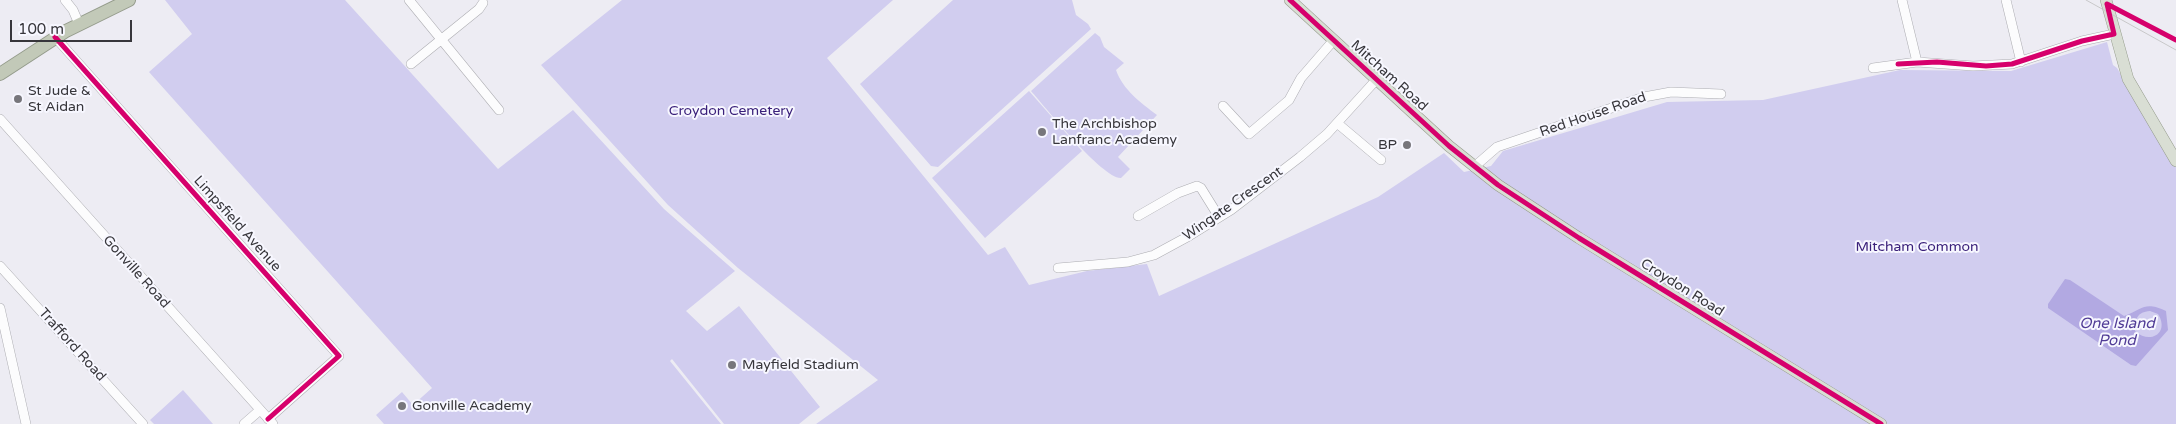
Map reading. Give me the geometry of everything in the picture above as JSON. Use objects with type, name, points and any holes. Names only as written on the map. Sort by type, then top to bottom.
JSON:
[{"type":"highway","points":[[0,74],[79,24],[129,0]]},
{"type":"main road","name":"Mitcham Road","points":[[1290,0],[1474,167]]},
{"type":"main road","points":[[2106,0],[2124,69],[2133,89],[2176,161]]},
{"type":"main road","name":"Croydon Road","points":[[1474,167],[1541,214],[1880,424]]},
{"type":"street","points":[[65,0],[73,10],[79,24]]},
{"type":"street","points":[[409,0],[499,110]]},
{"type":"street","points":[[1902,0],[1917,62]]},
{"type":"street","points":[[2006,0],[2021,62]]},
{"type":"street","points":[[411,64],[479,10],[484,1]]},
{"type":"street","points":[[1873,68],[1917,62],[1986,66],[2021,62],[2082,41],[2114,34]]},
{"type":"street","name":"Limpsfield Avenue","points":[[55,38],[339,356],[271,422]]},
{"type":"street","points":[[1224,106],[1246,138],[1289,100],[1301,78],[1333,41]]},
{"type":"street","name":"Wingate Crescent","points":[[1058,268],[1113,265],[1142,258],[1178,242],[1219,217],[1282,172],[1337,122],[1376,79]]},
{"type":"street","name":"Red House Road","points":[[1474,167],[1497,147],[1648,96],[1671,92],[1721,94]]},
{"type":"street","name":"Gonville Road","points":[[0,119],[271,422]]},
{"type":"street","points":[[1337,122],[1381,160]]},
{"type":"street","points":[[1138,216],[1178,192],[1197,186],[1201,188],[1219,217]]},
{"type":"street","name":"Trafford Road","points":[[0,266],[143,424]]},
{"type":"street","points":[[0,308],[26,424]]},
{"type":"street","points":[[246,423],[260,410]]},
{"type":"green space","points":[[165,0],[345,0],[498,169],[573,110],[664,209],[735,271],[686,311],[707,331],[739,306],[820,407],[799,424],[724,424],[672,359],[670,361],[721,424],[384,424],[376,415],[402,392],[413,405],[432,388],[149,72],[192,34]]},
{"type":"green space","name":"Mitcham Common","points":[[622,0],[893,0],[827,58],[988,255],[1005,247],[1029,285],[1087,271],[1147,264],[1159,296],[1378,197],[1444,153],[1464,172],[1491,166],[1503,151],[1667,102],[1763,100],[1900,70],[2011,71],[2107,42],[2113,65],[2117,68],[2176,167],[2176,424],[816,424],[878,380],[738,268],[668,205],[541,65]]},
{"type":"green space","points":[[953,0],[1072,0],[1076,15],[1088,24],[1091,29],[938,167],[931,166],[860,84]]},
{"type":"green space","points":[[1095,33],[1100,37],[1104,47],[1124,63],[1116,70],[1123,84],[1133,96],[1157,115],[1118,157],[1130,169],[1121,178],[1101,167],[1088,155],[1031,91]]},
{"type":"green space","points":[[1029,91],[1082,151],[985,238],[932,178]]},
{"type":"green space","points":[[183,390],[213,424],[154,424],[150,420]]},
{"type":"water","name":"One Island Pond","points":[[2065,279],[2070,280],[2124,316],[2148,306],[2166,311],[2168,330],[2136,366],[2131,365],[2048,308],[2048,304]],"holes":[[[2150,311],[2158,314],[2162,327],[2157,335],[2147,337],[2135,331],[2136,320],[2142,313]]]},
{"type":"tram line","points":[[2086,0],[2176,50]]},
{"type":"cycle path","points":[[1290,0],[1449,146],[1498,185],[1579,238],[1881,424]]},
{"type":"cycle path","points":[[2107,4],[2176,40]]},
{"type":"cycle path","points":[[1898,64],[1937,62],[1986,66],[2012,64],[2082,41],[2114,34],[2107,4]]},
{"type":"cycle path","points":[[55,37],[339,356],[268,419]]},
{"type":"place","name":"St Jude & St Aidan","points":[[18,99]]},
{"type":"place","name":"The Archbishop Lanfranc Academy","points":[[1042,132]]},
{"type":"place","name":"BP","points":[[1407,145]]},
{"type":"place","name":"Mayfield Stadium","points":[[732,365]]},
{"type":"place","name":"Gonville Academy","points":[[402,406]]},
{"type":"park label","name":"Croydon Cemetery","points":[[731,111]]}]
